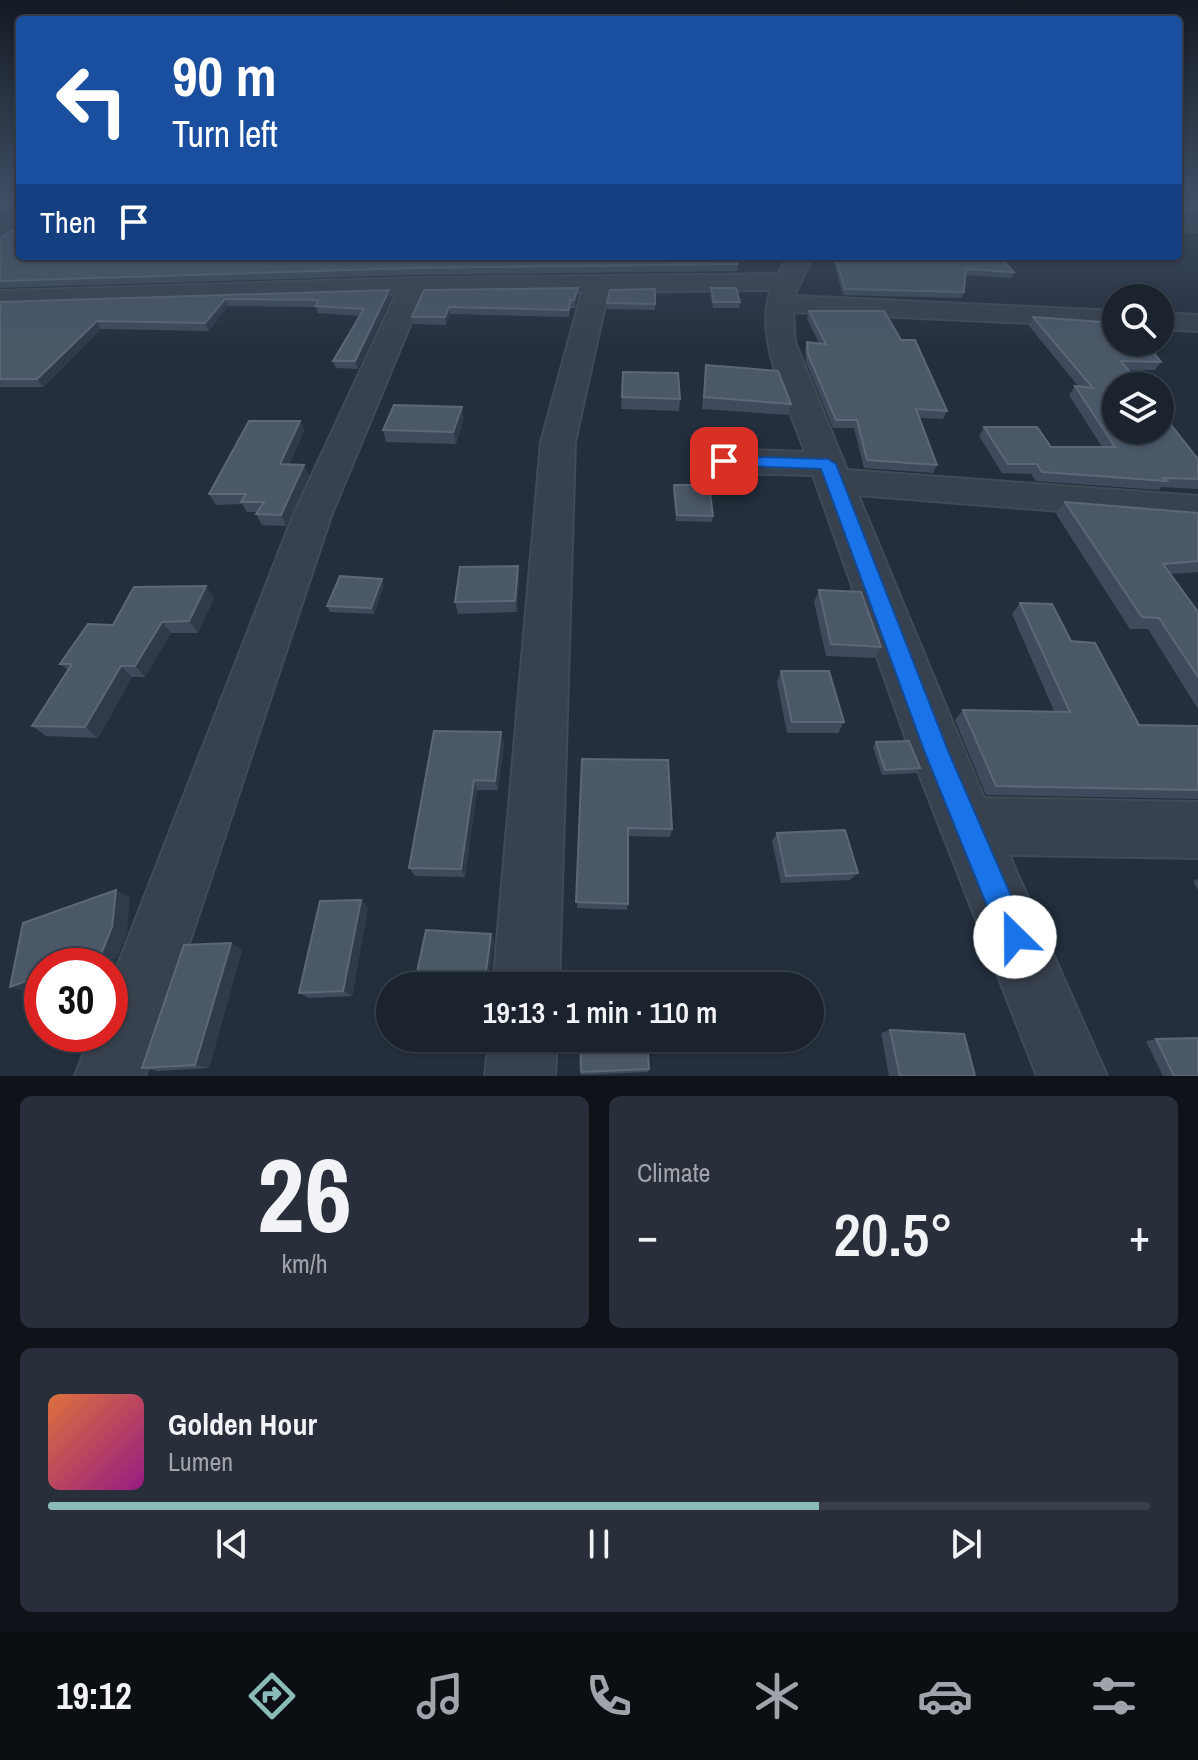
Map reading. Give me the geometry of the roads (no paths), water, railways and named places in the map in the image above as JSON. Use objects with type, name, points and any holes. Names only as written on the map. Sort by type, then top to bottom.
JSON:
[{"type":"street","points":[[532,260],[533,285]]},
{"type":"street","points":[[317,288],[338,265]]},
{"type":"street","points":[[0,299],[317,288],[789,280],[1102,317]]},
{"type":"street","points":[[789,280],[781,342],[968,826],[1072,1076]]},
{"type":"street","points":[[527,972],[558,442],[597,284]]},
{"type":"street","points":[[110,1076],[312,516],[413,286]]},
{"type":"street","points":[[1174,322],[1198,323]]},
{"type":"street","points":[[724,461],[1198,509]]},
{"type":"street","points":[[968,826],[1198,830]]},
{"type":"street","points":[[520,1076],[522,1052]]}]
